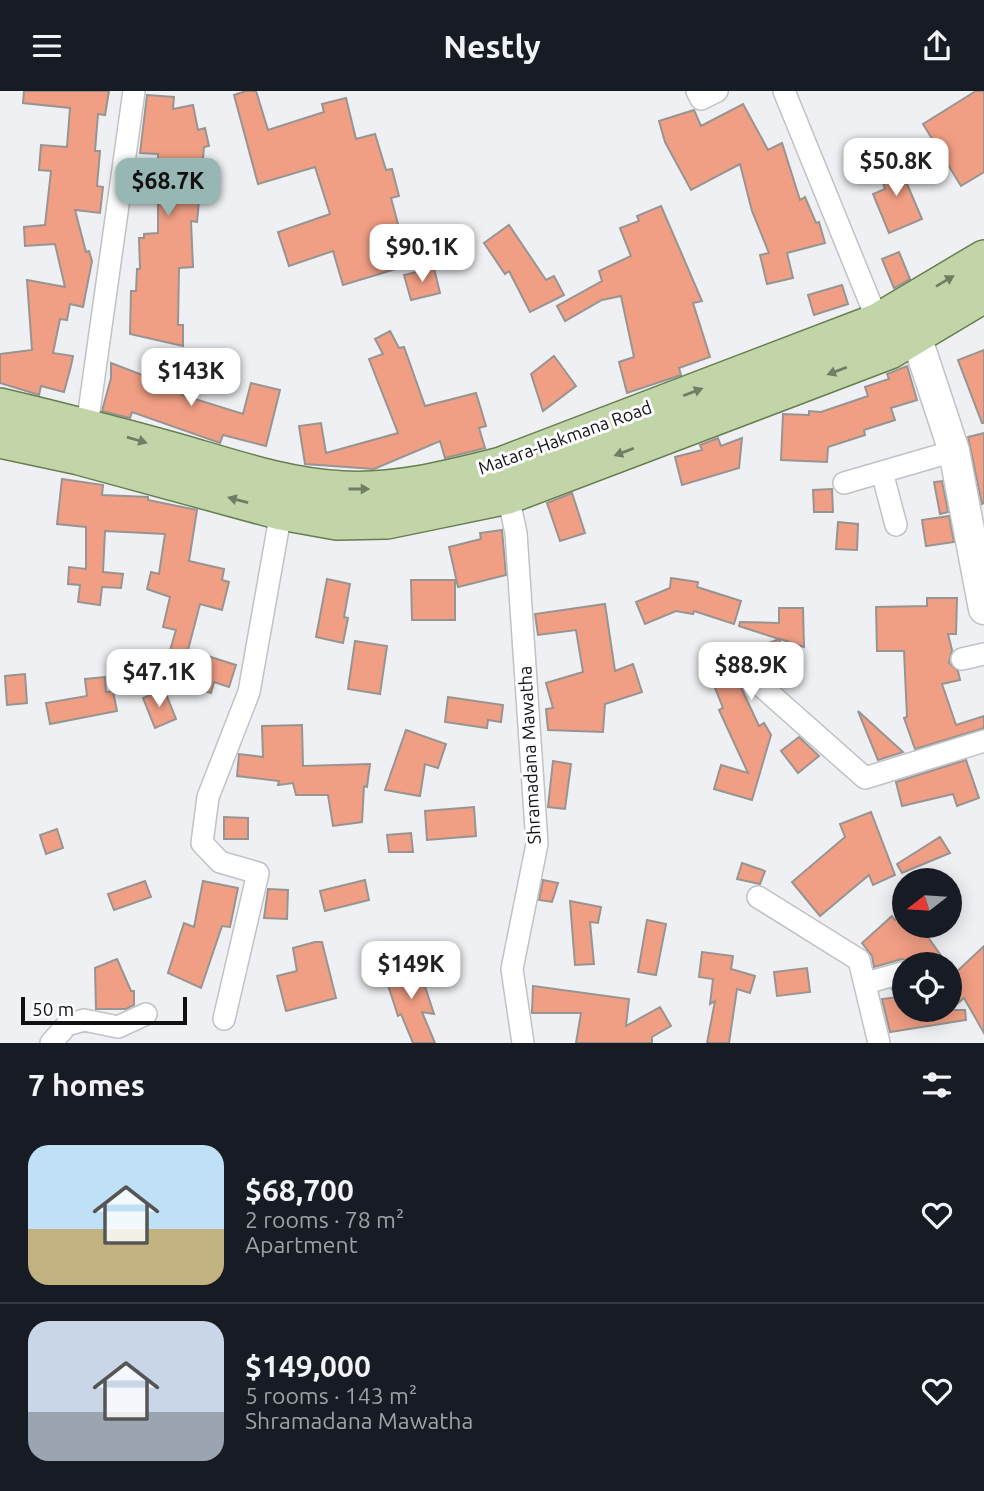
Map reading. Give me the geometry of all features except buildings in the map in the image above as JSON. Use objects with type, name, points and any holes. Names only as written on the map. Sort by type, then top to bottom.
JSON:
[{"type":"main road","name":"Matara-Hakmana Road","points":[[897,329],[984,258]]},
{"type":"main road","name":"Matara-Hakmana Road","points":[[0,440],[79,457],[281,512],[337,522],[387,521],[504,480],[984,295]]},
{"type":"main road","points":[[897,329],[954,451],[984,609]]},
{"type":"main road","name":"Matara-Hakmana Road","points":[[0,406],[86,426],[285,483],[343,489],[384,489],[441,480],[504,480]]},
{"type":"street","points":[[86,426],[134,91]]},
{"type":"street","points":[[697,91],[701,99],[717,91]]},
{"type":"street","points":[[784,91],[897,329]]},
{"type":"street","points":[[844,483],[954,451]]},
{"type":"street","points":[[882,472],[896,526]]},
{"type":"street","name":"Shramadana Mawatha","points":[[504,480],[516,533],[537,844],[512,969],[523,1043]]},
{"type":"street","points":[[224,1020],[258,873],[220,862],[202,843],[208,797],[249,692],[281,512]]},
{"type":"street","points":[[962,659],[984,654]]},
{"type":"street","points":[[751,677],[865,778],[984,741]]},
{"type":"street","points":[[758,897],[859,960],[879,1043]]},
{"type":"street","points":[[866,983],[892,976]]},
{"type":"street","points":[[51,1043],[67,1025],[84,1020],[118,1027],[146,1014]]}]
